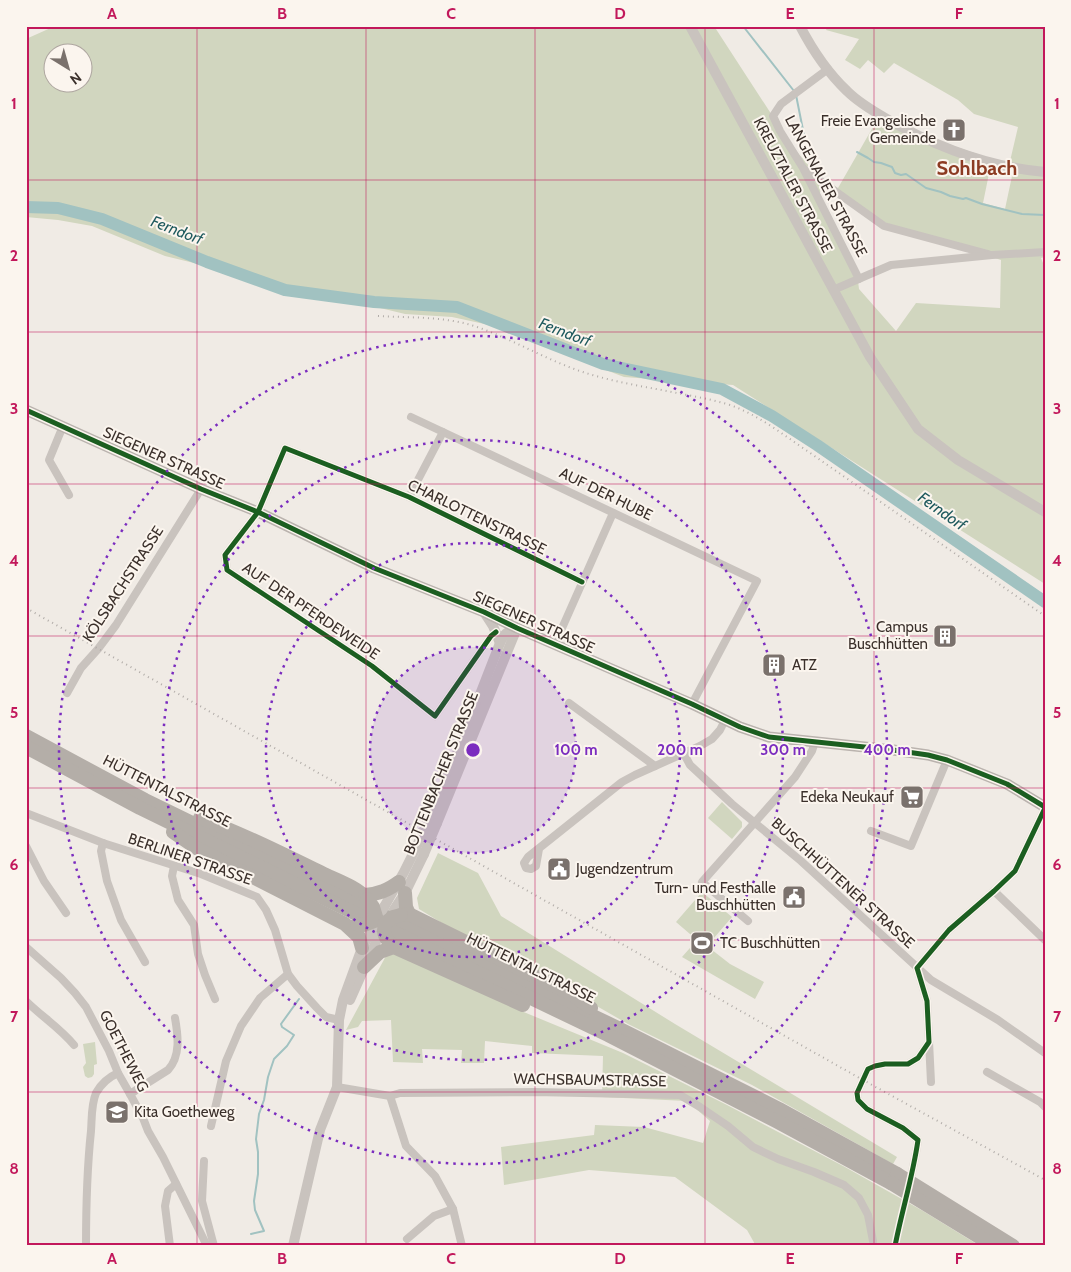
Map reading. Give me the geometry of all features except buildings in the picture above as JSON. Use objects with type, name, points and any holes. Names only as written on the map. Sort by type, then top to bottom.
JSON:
[{"type":"highway","name":"HÜTTENTALSTRASSE","points":[[26,736],[143,804]]},
{"type":"highway","name":"HÜTTENTALSTRASSE","points":[[26,747],[143,804],[385,928],[779,1109],[894,1179],[1013,1246]]},
{"type":"highway","points":[[143,804],[179,809],[235,832],[359,891],[366,897],[384,924],[554,1018],[613,1032]]},
{"type":"highway","points":[[143,804],[198,849],[351,924],[384,924],[571,994],[613,1032]]},
{"type":"highway","points":[[351,924],[359,937],[384,924],[406,906],[402,888],[387,890],[366,897]]},
{"type":"highway","points":[[364,966],[380,952],[384,924]]},
{"type":"highway","name":"HÜTTENTALSTRASSE","points":[[894,1179],[994,1246]]},
{"type":"main road","name":"SIEGENER STRASSE","points":[[26,410],[201,489],[258,512],[374,568],[484,612],[740,727],[769,737],[908,752],[947,760],[1007,784],[1045,808]]},
{"type":"street","name":"KREUZTALER STRASSE","points":[[690,26],[870,357],[918,429],[958,460],[1045,512]]},
{"type":"street","points":[[800,26],[828,69],[847,91],[865,105],[914,134],[959,154],[1027,171],[1045,172]]},
{"type":"street","name":"LANGENAUER STRASSE","points":[[828,69],[781,104],[773,116],[859,279]]},
{"type":"street","points":[[802,168],[884,226],[992,255]]},
{"type":"street","points":[[833,290],[891,265],[1045,252]]},
{"type":"street","name":"AUF DER HUBE","points":[[411,417],[759,582],[692,704]]},
{"type":"street","points":[[63,426],[49,460],[69,494]]},
{"type":"street","points":[[409,498],[444,432]]},
{"type":"street","name":"CHARLOTTENSTRASSE","points":[[258,512],[285,448],[409,498],[582,582]]},
{"type":"street","name":"KÖLSBACHSTRASSE","points":[[67,693],[81,668],[116,625],[201,489]]},
{"type":"street","name":"AUF DER PFERDEWEIDE","points":[[258,512],[225,555],[227,570],[372,666],[435,716],[491,636],[496,632]]},
{"type":"street","points":[[555,644],[613,512]]},
{"type":"street","points":[[484,612],[500,643]]},
{"type":"street","name":"BOTTENBACHER STRASSE","points":[[434,820],[458,751],[500,643],[504,634],[509,630],[517,628]]},
{"type":"street","name":"BOTTENBACHER STRASSE","points":[[339,1020],[420,851],[517,628]]},
{"type":"street","points":[[569,703],[655,766]]},
{"type":"street","points":[[539,849],[622,782],[712,739],[720,730],[725,720]]},
{"type":"street","points":[[748,921],[702,882],[795,777],[812,751],[815,742]]},
{"type":"street","name":"BUSCHHÜTTENER STRASSE","points":[[684,754],[690,765],[732,804],[801,861],[931,980],[998,1020],[1045,1053]]},
{"type":"street","points":[[871,831],[912,846],[947,760]]},
{"type":"street","points":[[930,1082],[927,1001],[917,968],[950,930],[1015,871],[1045,808]]},
{"type":"street","name":"BERLINER STRASSE","points":[[26,813],[102,843],[201,874],[256,897],[266,910],[275,930],[288,974],[326,1017],[339,1020]]},
{"type":"street","points":[[102,843],[101,851],[107,881],[121,920],[145,962]]},
{"type":"street","points":[[26,846],[44,881],[66,913]]},
{"type":"street","points":[[174,866],[172,876],[178,900],[194,924],[198,954],[216,999]]},
{"type":"street","points":[[994,891],[1045,940]]},
{"type":"street","name":"BOTTENBACHER STRASSE","points":[[293,1246],[320,1130],[337,1087],[339,1020],[343,1000],[384,924]]},
{"type":"street","name":"GOETHEWEG","points":[[26,947],[62,978],[89,1014],[207,1246]]},
{"type":"street","points":[[211,1126],[226,1061],[241,1026],[260,998],[288,974]]},
{"type":"street","points":[[26,1001],[74,1045]]},
{"type":"street","points":[[130,1094],[172,1066],[178,1049],[176,1018]]},
{"type":"street","points":[[895,1246],[918,1140],[903,1128],[867,1109],[858,1100],[857,1092],[868,1070],[885,1064],[908,1064],[918,1058],[930,1042]]},
{"type":"street","points":[[987,1072],[1040,1102],[1045,1107]]},
{"type":"street","points":[[86,1246],[89,1142],[93,1103],[96,1094],[105,1081],[118,1073]]},
{"type":"street","name":"WACHSBAUMSTRASSE","points":[[337,1087],[390,1096],[400,1093],[535,1092],[680,1095],[700,1106],[753,1147],[844,1186],[859,1198],[868,1214],[873,1241]]},
{"type":"street","points":[[390,1096],[406,1146],[435,1176],[453,1209],[462,1246]]},
{"type":"street","points":[[204,1161],[202,1202],[214,1246]]},
{"type":"street","points":[[170,1246],[165,1206],[168,1191],[176,1184]]},
{"type":"street","points":[[408,1239],[434,1216],[453,1209]]},
{"type":"green space","points":[[55,26],[714,26],[792,146],[815,173],[838,188],[877,120],[992,159],[983,203],[1005,209],[1012,176],[1007,174],[1018,127],[974,114],[958,100],[894,63],[884,73],[868,60],[860,69],[845,60],[859,39],[826,30],[828,26],[1045,26],[1045,257],[1041,258],[1045,268],[1045,584],[733,385],[624,377],[489,325],[452,317],[405,314],[165,256],[92,226],[26,217],[26,39]],"holes":[[[821,188],[886,223],[1001,260],[1000,308],[916,303],[896,331],[859,289],[857,273],[819,197]]]},
{"type":"green space","points":[[722,802],[742,822],[742,827],[732,839],[708,818]]},
{"type":"green space","points":[[438,853],[478,873],[501,916],[675,1024],[897,1157],[893,1164],[752,1085],[628,1024],[548,978],[455,931],[419,909],[417,898]]},
{"type":"green space","name":"TC Buschhütten","points":[[702,892],[732,917],[707,946],[730,964],[764,982],[755,999],[682,957],[697,940],[676,922]]},
{"type":"green space","points":[[387,954],[402,955],[514,1008],[623,1053],[845,1167],[980,1246],[756,1246],[747,1230],[675,1177],[589,1170],[504,1185],[501,1147],[594,1135],[595,1125],[644,1127],[703,1143],[710,1121],[687,1101],[602,1097],[603,1056],[532,1053],[532,1046],[485,1041],[484,1063],[461,1063],[462,1050],[422,1049],[423,1063],[393,1062],[391,1020],[362,1021],[358,1027],[346,1030]]},
{"type":"green space","points":[[95,1042],[97,1064],[94,1065],[94,1074],[88,1078],[85,1076],[83,1067],[86,1063],[83,1044]]},
{"type":"waterway","name":"Sohlbach","points":[[743,26],[794,91]]},
{"type":"waterway","name":"Sohlbach","points":[[796,95],[804,135]]},
{"type":"waterway","name":"Sohlbach","points":[[857,152],[874,162],[892,167],[895,173],[906,174],[926,188],[1022,214],[1045,215]]},
{"type":"waterway","name":"Ferndorf","points":[[26,207],[58,208],[102,219],[207,262],[285,290],[374,302],[457,307],[603,364],[722,389],[772,416],[817,445],[1045,602]]},
{"type":"waterway","points":[[251,1234],[264,1231],[255,1210],[254,1201],[258,1174],[256,1139],[259,1114],[274,1059],[287,1046],[294,1035],[282,1027],[281,1024],[299,999]]},
{"type":"railway","points":[[378,316],[430,318],[468,324],[552,360],[596,376],[712,400],[742,410],[777,430],[1045,616]]},
{"type":"railway","points":[[26,608],[863,1080],[1045,1180]]},
{"type":"cycle path","points":[[26,410],[201,489],[258,512],[374,568],[484,612],[740,727],[769,737],[928,755],[947,760],[1007,784],[1045,807]]},
{"type":"cycle path","points":[[496,632],[491,636],[435,716],[372,666],[227,570],[225,555],[258,512],[285,448],[409,497],[582,582]]},
{"type":"cycle path","points":[[895,1246],[918,1140],[903,1128],[867,1109],[858,1100],[857,1093],[868,1069],[885,1064],[908,1064],[918,1058],[929,1042],[927,1001],[917,968],[949,930],[1015,871],[1045,808]]},
{"type":"place","name":"Freie Evangelische Gemeinde","points":[[954,130]]},
{"type":"place","name":"Campus Buschhütten","points":[[945,636]]},
{"type":"place","name":"ATZ","points":[[774,665]]},
{"type":"place","name":"Edeka Neukauf","points":[[912,797]]},
{"type":"place","name":"Jugendzentrum","points":[[559,869]]},
{"type":"place","name":"Turn- und Festhalle Buschhütten","points":[[794,897]]},
{"type":"place","name":"TC Buschhütten","points":[[702,943]]},
{"type":"place","name":"Kita Goetheweg","points":[[117,1112]]},
{"type":"district","name":"Sohlbach","points":[[977,168]]}]
